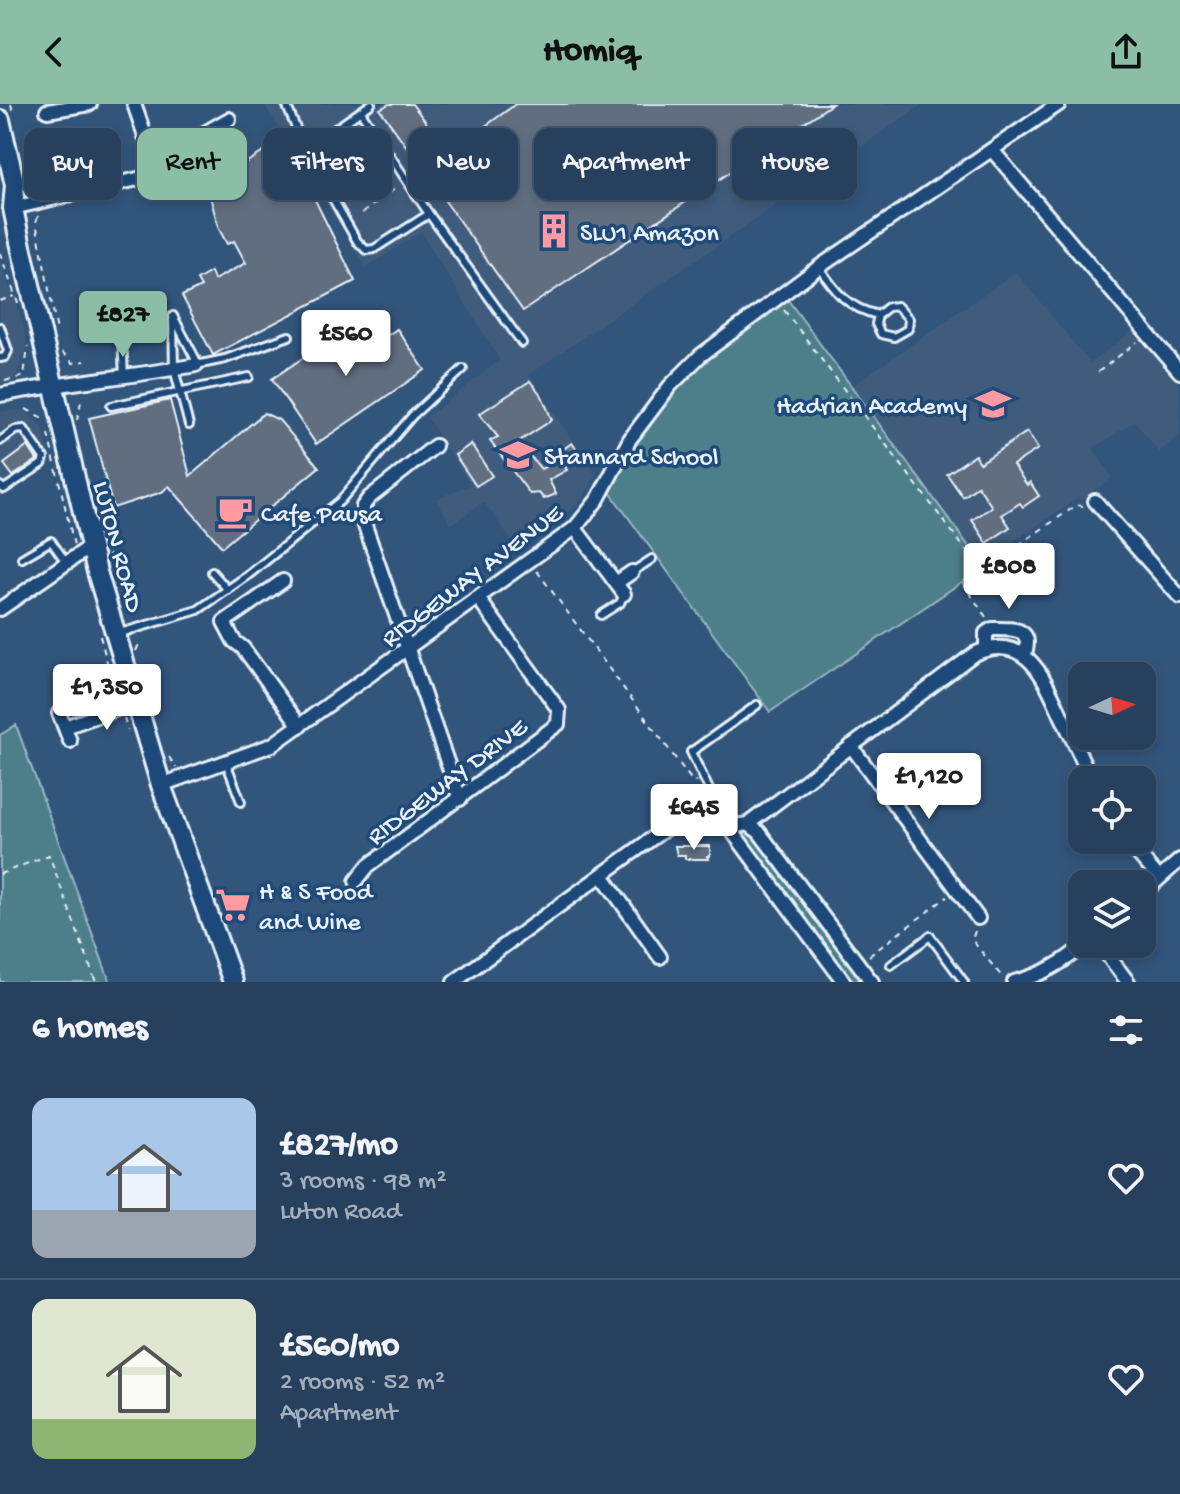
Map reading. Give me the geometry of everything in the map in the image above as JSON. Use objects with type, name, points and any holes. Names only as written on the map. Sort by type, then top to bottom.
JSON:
[{"type":"main road","name":"LUTON ROAD","points":[[0,120],[5,186],[13,208],[91,546],[161,785],[233,982]]},
{"type":"street","points":[[47,111],[90,104]]},
{"type":"street","points":[[134,104],[142,128]]},
{"type":"street","name":"RIDGEWAY AVENUE","points":[[161,785],[272,745],[575,528],[598,499],[630,439],[670,386],[719,340],[819,267],[1059,104]]},
{"type":"street","points":[[213,128],[229,119]]},
{"type":"street","points":[[992,150],[1180,372]]},
{"type":"street","points":[[13,208],[85,172],[137,177]]},
{"type":"street","points":[[0,395],[55,384],[196,365]]},
{"type":"street","points":[[435,446],[369,498],[363,506],[363,520],[460,799]]},
{"type":"street","points":[[1095,501],[1180,597]]},
{"type":"street","points":[[575,528],[620,589],[632,572]]},
{"type":"street","points":[[0,609],[91,546]]},
{"type":"street","points":[[283,581],[224,622],[234,641],[243,648],[300,726]]},
{"type":"street","name":"RIDGEWAY DRIVE","points":[[356,881],[368,866],[558,724],[559,710],[478,598]]},
{"type":"street","points":[[986,649],[986,633],[992,629],[1021,631],[1026,635],[1028,645],[1024,656]]},
{"type":"street","points":[[454,982],[672,824],[698,820],[725,826],[748,824],[974,654],[986,649],[1006,649],[1024,656],[1041,672],[1085,766]]},
{"type":"street","points":[[65,727],[136,702]]},
{"type":"street","points":[[59,713],[70,741]]},
{"type":"street","points":[[851,746],[978,918]]},
{"type":"street","points":[[748,824],[759,832],[871,982]]},
{"type":"street","points":[[725,826],[844,982]]},
{"type":"street","points":[[1138,854],[1159,878]]},
{"type":"street","points":[[1156,881],[1180,860]]},
{"type":"street","points":[[602,875],[660,957]]},
{"type":"street","points":[[1020,981],[1046,972],[1068,956]]},
{"type":"street","points":[[1110,958],[1128,982]]},
{"type":"lane","points":[[286,104],[296,128]]},
{"type":"lane","points":[[337,128],[371,104]]},
{"type":"lane","points":[[361,112],[429,214],[522,343]]},
{"type":"lane","points":[[334,200],[357,241],[366,250],[374,249],[429,214]]},
{"type":"lane","points":[[819,267],[835,292],[848,303],[878,315]]},
{"type":"lane","points":[[897,306],[909,319],[908,329],[894,337],[881,334],[876,324],[878,315],[888,307],[897,306]]},
{"type":"lane","points":[[189,425],[174,369],[173,316],[196,365],[225,359],[289,336]]},
{"type":"lane","points":[[0,327],[8,351],[5,357],[0,358]]},
{"type":"lane","points":[[122,338],[124,377]]},
{"type":"lane","points":[[117,634],[198,610],[228,590],[340,501],[412,416],[463,369]]},
{"type":"lane","points":[[111,406],[249,377]]},
{"type":"lane","points":[[0,441],[15,430],[24,429],[44,458],[42,464],[4,489],[0,486]]},
{"type":"lane","points":[[22,558],[51,541],[66,562]]},
{"type":"lane","points":[[632,572],[652,559]]},
{"type":"lane","points":[[212,572],[228,590]]},
{"type":"lane","points":[[601,615],[620,603],[620,589]]},
{"type":"lane","points":[[725,826],[691,752],[757,705]]},
{"type":"lane","points":[[226,762],[241,802]]},
{"type":"lane","points":[[891,965],[930,936],[964,982]]},
{"type":"path","points":[[392,191],[402,184]]},
{"type":"path","points":[[362,213],[377,202]]},
{"type":"path","points":[[40,209],[36,222],[58,336]]},
{"type":"path","points":[[0,253],[20,310]]},
{"type":"path","points":[[0,301],[15,295]]},
{"type":"path","points":[[92,333],[165,299]]},
{"type":"path","points":[[776,299],[981,570]]},
{"type":"path","points":[[1098,372],[1148,334]]},
{"type":"path","points":[[0,382],[24,376],[28,347]]},
{"type":"path","points":[[61,351],[73,363],[85,361]]},
{"type":"path","points":[[76,422],[82,397]]},
{"type":"path","points":[[26,409],[45,418]]},
{"type":"path","points":[[992,629],[963,583],[1077,505],[1095,501]]},
{"type":"path","points":[[530,561],[693,782],[703,779]]},
{"type":"path","points":[[0,874],[49,855],[96,982]]},
{"type":"path","points":[[863,961],[958,889]]},
{"type":"path","points":[[978,918],[972,940],[1006,982]]},
{"type":"shaded area","points":[[264,104],[923,104],[857,149],[857,128],[732,128],[732,200],[783,200],[528,375],[596,475],[573,508],[518,549],[484,502],[451,524],[436,499],[470,485],[427,417],[500,360],[421,232],[366,267],[324,200],[392,200],[392,128],[279,128]]},
{"type":"shaded area","points":[[0,261],[23,325],[27,347],[14,381],[0,384]]},
{"type":"shaded area","name":"Hadrian Academy","points":[[1016,272],[1090,363],[1134,330],[1180,386],[1180,435],[1159,452],[1135,421],[1093,448],[1112,478],[981,563],[852,386]]},
{"type":"shaded area","points":[[23,410],[43,427],[51,463],[0,497],[0,412]]},
{"type":"green space","points":[[788,300],[984,567],[770,712],[609,491],[628,454],[658,408],[680,383],[724,345]]},
{"type":"green space","points":[[16,725],[110,982],[0,982],[0,735]]},
{"type":"green space","points":[[751,829],[862,979],[851,982],[742,835]]},
{"type":"building","points":[[389,104],[412,104],[430,128],[408,128],[408,149],[380,109]]},
{"type":"building","points":[[516,104],[832,104],[796,128],[732,128],[732,171],[716,182],[716,128],[534,128],[534,200],[689,200],[523,311],[444,200],[518,200],[518,128],[482,128]]},
{"type":"building","points":[[263,152],[263,200],[315,200],[355,281],[213,355],[182,296],[201,287],[197,280],[211,272],[214,280],[246,263],[234,241],[227,244],[211,200],[247,200],[247,162]]},
{"type":"building","points":[[360,319],[376,343],[397,329],[425,370],[316,444],[272,379]]},
{"type":"building","points":[[530,381],[542,396],[552,420],[518,442],[541,469],[566,455],[562,450],[572,443],[581,456],[565,467],[567,470],[549,480],[556,494],[544,499],[539,493],[530,494],[490,441],[498,437],[479,414]]},
{"type":"building","points":[[170,400],[190,476],[264,413],[279,420],[319,467],[222,547],[169,486],[162,492],[113,508],[89,418]]},
{"type":"building","points":[[1027,432],[1038,449],[1013,465],[1039,496],[1023,507],[1020,503],[1002,515],[1010,527],[987,543],[972,520],[992,507],[978,486],[963,497],[947,474],[975,455],[980,463]]},
{"type":"building","points":[[471,444],[492,476],[476,486],[455,455]]},
{"type":"building","points":[[28,446],[37,460],[13,476],[4,464]]},
{"type":"building","points":[[675,846],[710,846],[710,856],[707,856],[708,859],[685,859],[685,855],[677,855]]},
{"type":"place","name":"SLU1 Amazon","points":[[554,231]]},
{"type":"place","name":"Hadrian Academy","points":[[993,404]]},
{"type":"place","name":"Stannard School","points":[[518,455]]},
{"type":"place","name":"Cafe Pausa","points":[[235,512]]},
{"type":"place","name":"H & S Food and Wine","points":[[233,905]]}]
